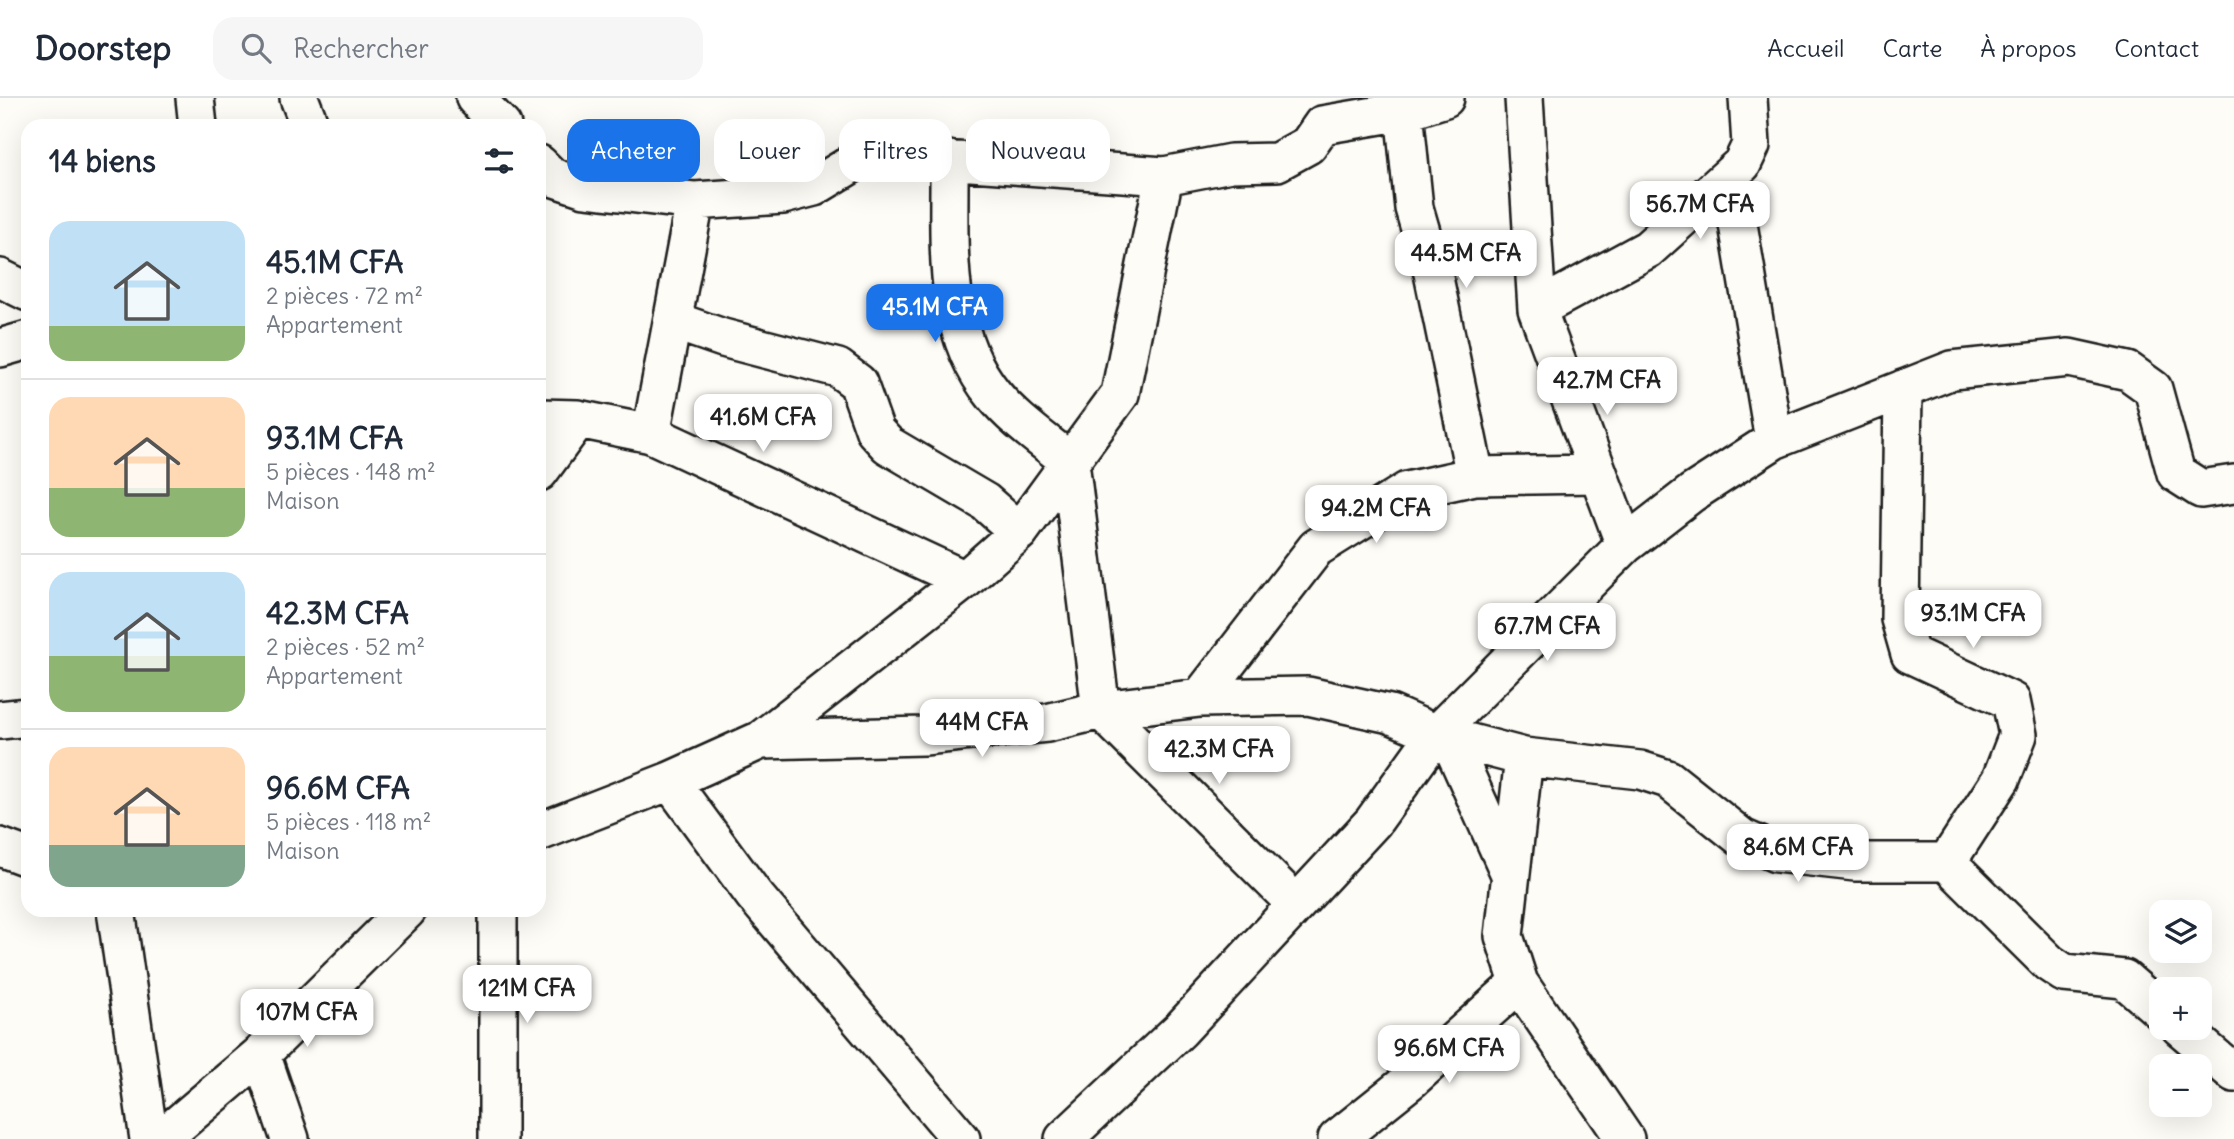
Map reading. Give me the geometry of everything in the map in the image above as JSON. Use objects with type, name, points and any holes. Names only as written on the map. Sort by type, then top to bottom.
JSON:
[{"type":"street","points":[[195,98],[197,119]]},
{"type":"street","points":[[299,98],[307,119]]},
{"type":"street","points":[[475,98],[495,119]]},
{"type":"street","points":[[952,160],[1164,176],[1231,163],[1277,162],[1308,145],[1323,112],[1404,111],[1445,98]]},
{"type":"street","points":[[1517,98],[1524,98],[1536,309],[1625,544]]},
{"type":"street","points":[[1536,309],[1648,249],[1730,176],[1742,164],[1751,145],[1748,98]]},
{"type":"street","points":[[1404,111],[1414,208],[1433,273],[1475,476]]},
{"type":"street","points":[[546,171],[552,177],[585,188],[695,201],[783,195],[814,187],[839,172]]},
{"type":"street","points":[[546,829],[761,740],[965,580],[1019,532],[1120,394],[1164,176]]},
{"type":"street","points":[[1730,176],[1774,440]]},
{"type":"street","points":[[949,182],[951,265],[956,318],[972,365],[995,397],[1070,462],[1101,710],[1296,904]]},
{"type":"street","points":[[651,434],[695,201]]},
{"type":"street","points":[[0,278],[21,288]]},
{"type":"street","points":[[674,321],[723,338],[838,368],[858,383],[875,431],[888,445],[985,502],[1019,532]]},
{"type":"street","points":[[0,348],[21,342]]},
{"type":"street","points":[[1064,1139],[1180,1030],[1373,822],[1443,736],[1625,544],[1692,493],[1774,440],[1952,370],[2069,358],[2128,371],[2153,389],[2176,473],[2201,489],[2234,484]]},
{"type":"street","points":[[1903,389],[1900,619],[1910,654],[2011,701],[2018,735],[2001,779],[1947,862]]},
{"type":"street","points":[[546,418],[578,419],[651,434],[965,580]]},
{"type":"street","points":[[546,462],[578,419]]},
{"type":"street","points":[[1200,698],[1316,548],[1407,491],[1475,476],[1598,474]]},
{"type":"street","points":[[761,740],[924,736],[1048,723],[1101,710],[1200,698],[1308,696],[1390,714],[1443,736],[1524,757],[1640,770],[1668,779],[1742,838],[1776,853],[1855,862],[1947,862],[2049,963],[2064,973],[2124,979],[2149,1001]]},
{"type":"street","points":[[0,720],[21,718]]},
{"type":"street","points":[[1443,736],[1511,876]]},
{"type":"street","points":[[1524,757],[1504,936],[1519,984],[1625,1139]]},
{"type":"street","points":[[670,780],[754,895],[961,1139]]},
{"type":"street","points":[[117,917],[149,1139]]},
{"type":"street","points":[[161,1139],[261,1054],[400,917]]},
{"type":"street","points":[[498,917],[498,1139]]},
{"type":"street","points":[[1337,1139],[1412,1079],[1519,984]]},
{"type":"street","points":[[2195,1040],[2234,1073]]},
{"type":"street","points":[[261,1054],[290,1139]]}]
